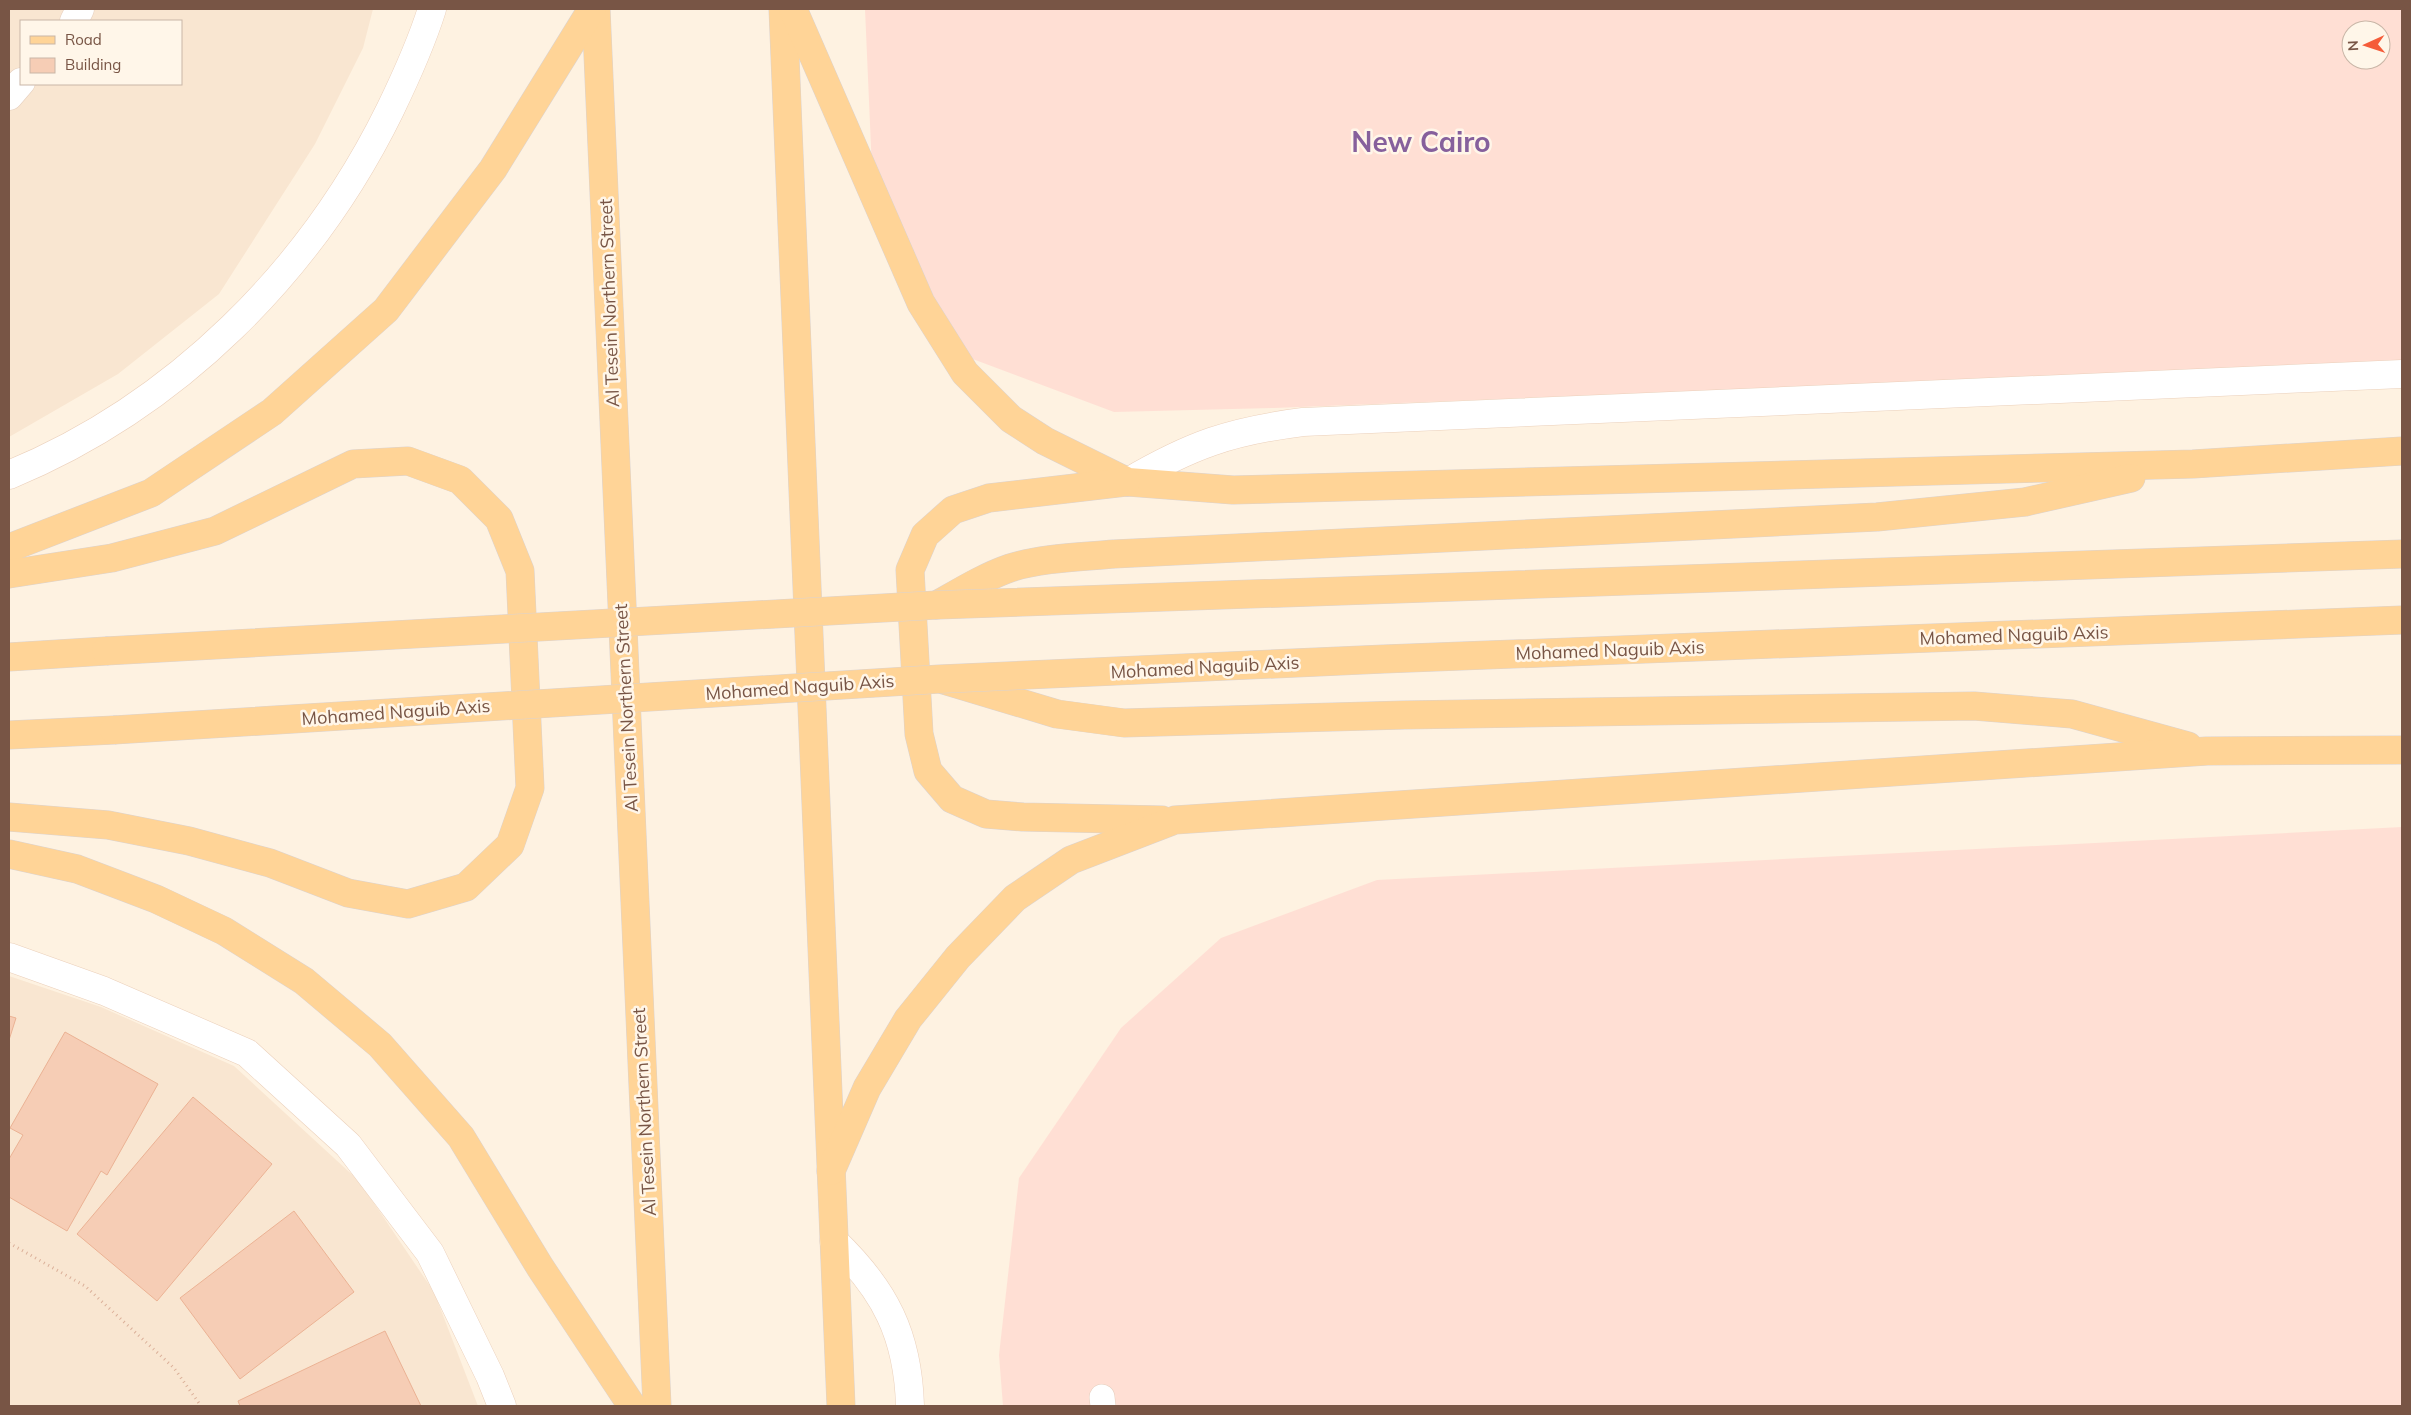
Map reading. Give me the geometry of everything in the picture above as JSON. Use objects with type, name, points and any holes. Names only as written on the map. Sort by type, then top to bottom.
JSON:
[{"type":"main road","points":[[9,548],[151,493],[272,412],[386,310],[493,169],[592,9]]},
{"type":"main road","name":"Al Tesein Northern Street","points":[[596,9],[657,1406]]},
{"type":"main road","points":[[783,9],[841,1406]]},
{"type":"main road","points":[[793,9],[922,303],[965,373],[1011,419],[1044,441],[1128,482]]},
{"type":"main road","points":[[2402,451],[2193,464],[1233,490],[1128,482],[989,498],[953,510],[925,535],[910,570],[919,734],[928,770],[952,799],[986,814],[1022,817],[1175,820],[2207,751],[2402,750]]},
{"type":"main road","points":[[9,574],[112,558],[215,531],[353,464],[408,461],[460,480],[499,519],[520,571],[530,788],[510,845],[466,887],[408,904],[348,893],[270,863],[190,841],[108,825],[9,817]]},
{"type":"main road","points":[[936,605],[982,580],[1012,568],[1057,560],[1114,554],[1877,517],[2025,502],[2193,464]]},
{"type":"main road","points":[[9,657],[936,605],[2402,554]]},
{"type":"main road","name":"Mohamed Naguib Axis","points":[[9,735],[940,679],[1404,658],[2402,620]]},
{"type":"main road","points":[[940,679],[1057,714],[1124,723],[1404,715],[1974,706],[2072,714],[2207,751]]},
{"type":"main road","points":[[831,1171],[867,1088],[908,1019],[958,957],[1015,898],[1071,860],[1175,820]]},
{"type":"main road","points":[[9,854],[77,869],[156,900],[224,931],[304,982],[380,1045],[461,1137],[540,1267],[632,1406]]},
{"type":"street","points":[[9,475],[85,437],[136,405],[214,344],[272,289],[316,233],[346,189],[373,143],[405,79],[432,9]]},
{"type":"street","points":[[9,96],[20,83]]},
{"type":"street","points":[[1128,482],[1168,458],[1211,440],[1256,428],[1304,422],[2402,374]]},
{"type":"street","points":[[9,957],[104,991],[247,1053],[348,1144],[430,1253],[490,1376],[502,1406]]},
{"type":"street","points":[[834,1241],[877,1288],[893,1317],[903,1346],[909,1378],[910,1406]]},
{"type":"path","points":[[9,1243],[85,1286],[174,1368],[201,1406]]},
{"type":"shaded area","points":[[9,9],[373,9],[363,48],[315,144],[219,294],[118,374],[9,437]]},
{"type":"shaded area","points":[[865,9],[2402,9],[2402,363],[1274,408],[1114,412],[970,358],[909,272],[873,193]]},
{"type":"shaded area","points":[[2402,827],[2402,1406],[1003,1406],[999,1355],[1019,1178],[1121,1028],[1221,938],[1377,880]]},
{"type":"shaded area","points":[[9,976],[101,1007],[234,1066],[359,1181],[434,1292],[478,1406],[9,1406]]},
{"type":"building","points":[[9,1016],[16,1018],[9,1040]]},
{"type":"building","points":[[65,1032],[158,1084],[107,1175],[101,1171],[67,1231],[9,1197],[9,1159],[23,1135],[10,1128]]},
{"type":"building","points":[[193,1097],[272,1164],[157,1301],[77,1234]]},
{"type":"building","points":[[294,1211],[354,1292],[240,1379],[180,1298]]},
{"type":"building","points":[[385,1331],[421,1406],[240,1406],[238,1401]]},
{"type":"district","name":"New Cairo","points":[[1421,141]]}]
